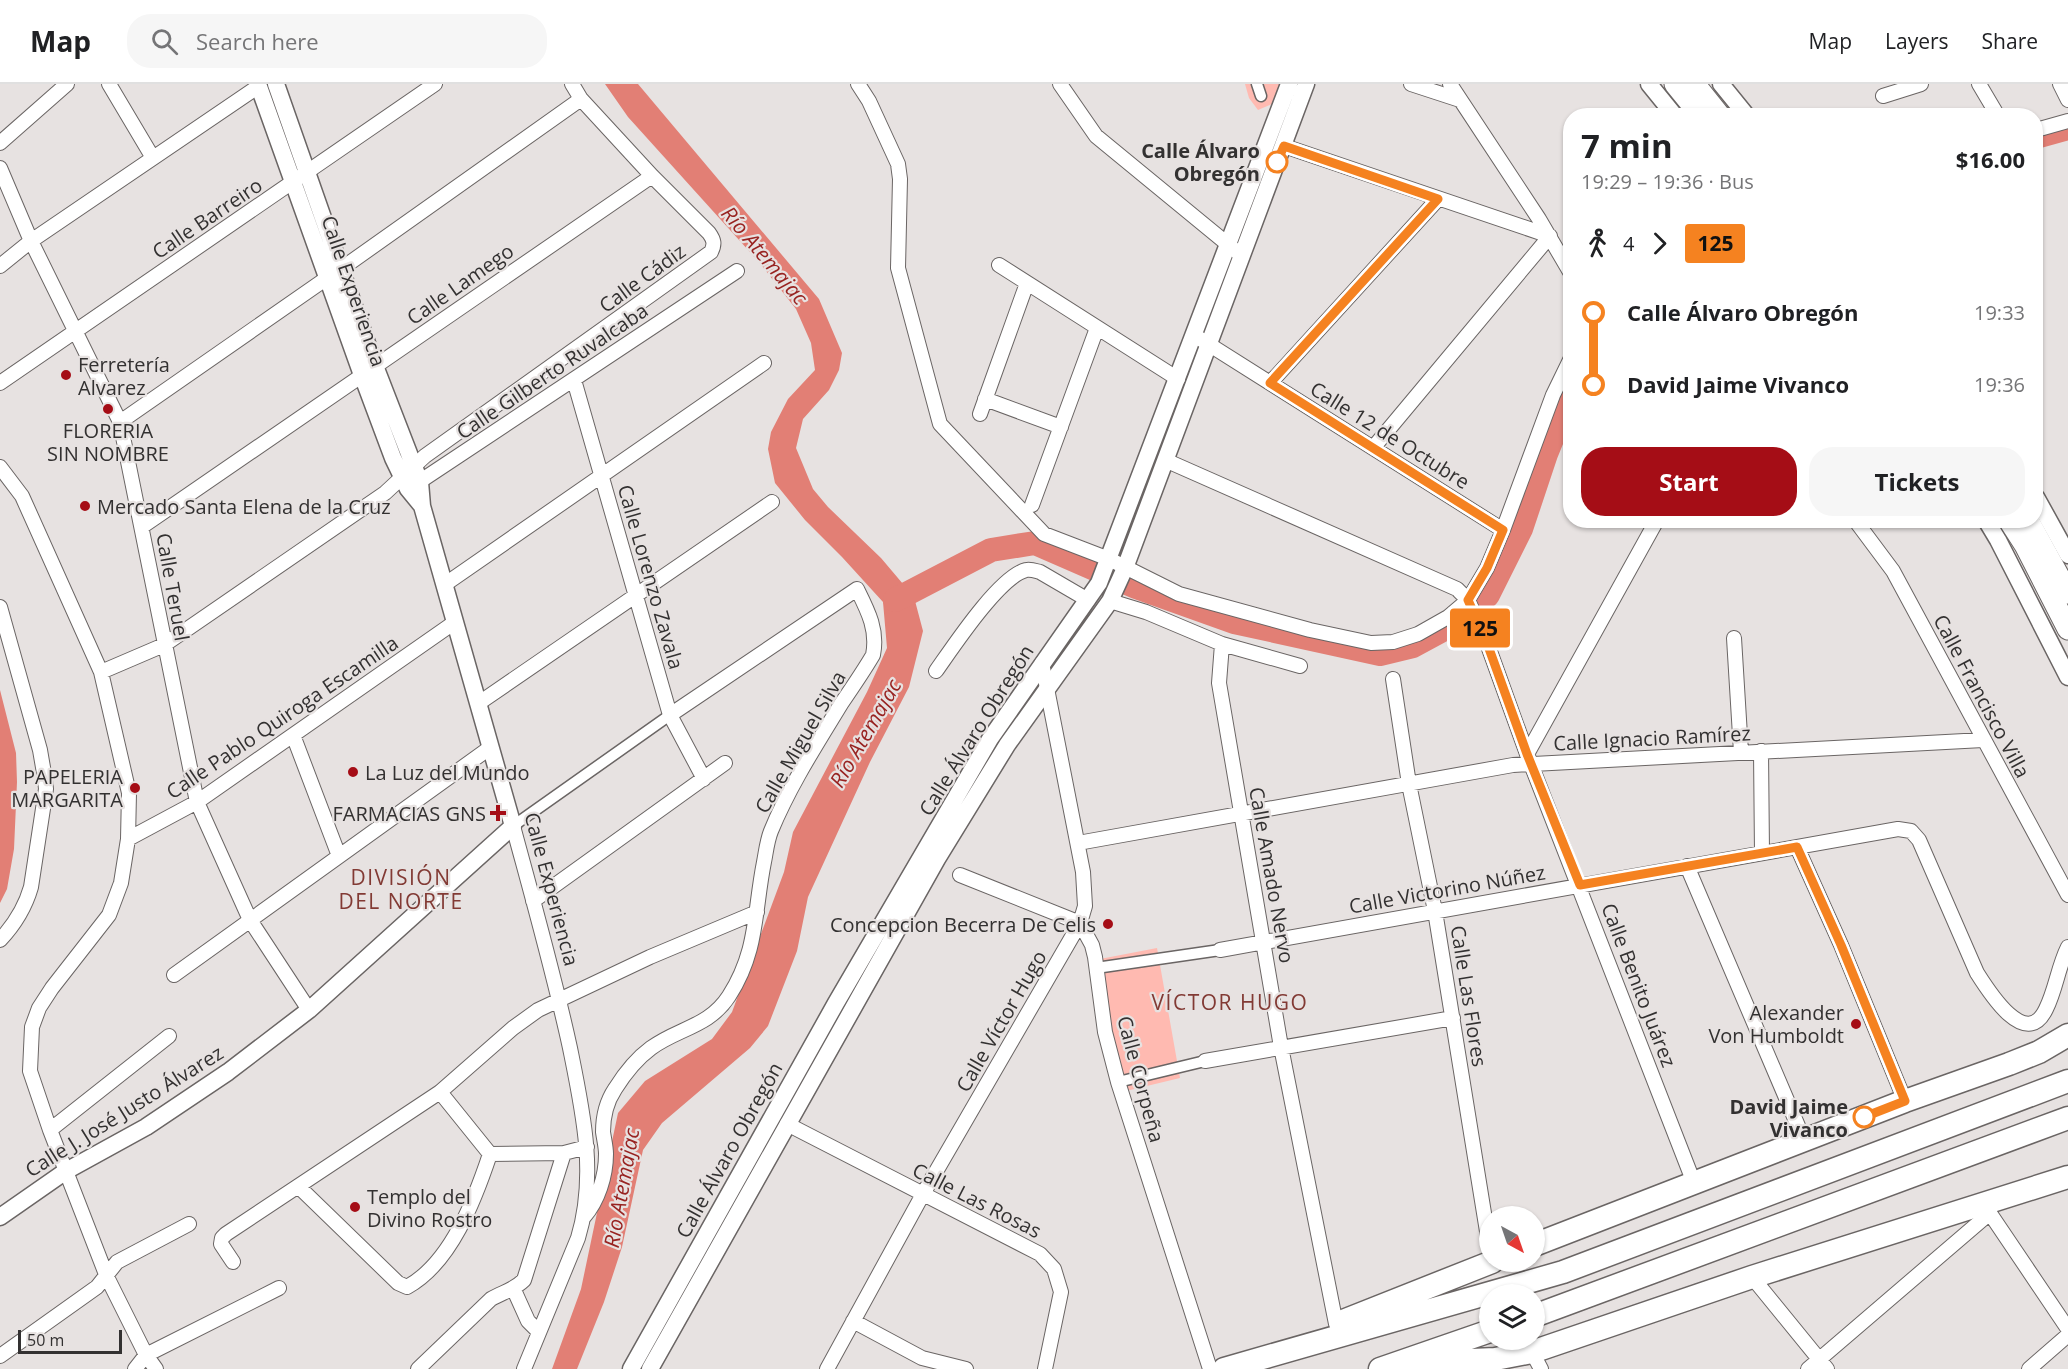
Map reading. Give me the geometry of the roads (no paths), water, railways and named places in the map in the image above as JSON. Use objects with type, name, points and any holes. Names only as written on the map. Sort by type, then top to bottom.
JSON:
[{"type":"highway","points":[[1545,1241],[1905,1101],[2029,1056],[2068,1035]]},
{"type":"highway","points":[[1224,1369],[1563,1272],[2068,1081]]},
{"type":"highway","points":[[1545,1312],[2068,1118]]},
{"type":"highway","points":[[1397,1369],[1449,1361],[1537,1360],[1752,1277],[1987,1209],[2068,1177]]},
{"type":"highway","points":[[1267,1356],[1336,1324],[1479,1267]]},
{"type":"highway","points":[[1380,1369],[1479,1335]]},
{"type":"main road","points":[[1675,84],[1694,108]]},
{"type":"main road","points":[[1694,84],[1714,108]]},
{"type":"main road","points":[[2014,528],[2068,629]]},
{"type":"main road","points":[[2032,528],[2068,593]]},
{"type":"street","points":[[0,143],[67,84]]},
{"type":"street","points":[[109,84],[153,158]]},
{"type":"street","name":"Calle Experiencia","points":[[276,84],[300,178]]},
{"type":"street","name":"Calle Barreiro","points":[[0,383],[435,84]]},
{"type":"street","name":"Calle Cádiz","points":[[411,478],[425,456],[711,252],[714,246],[714,239],[709,233],[652,176],[581,99],[572,84]]},
{"type":"street","points":[[858,84],[869,101],[898,164],[900,179],[898,268],[940,424],[1044,534],[1179,594],[1310,630],[1371,643],[1393,642],[1418,634],[1448,618],[1468,601],[1487,568],[1563,374]]},
{"type":"street","points":[[1060,84],[1096,136],[1242,256]]},
{"type":"street","points":[[1257,84],[1262,96]]},
{"type":"street","name":"Calle Álvaro Obregón","points":[[633,1368],[836,1003],[990,738],[1092,594],[1108,561],[1290,84]]},
{"type":"street","name":"Calle Álvaro Obregón","points":[[650,1369],[937,859],[1007,745],[1111,597],[1124,570],[1166,460],[1306,84]]},
{"type":"street","points":[[1411,84],[1460,100]]},
{"type":"street","points":[[1450,84],[1563,259]]},
{"type":"street","points":[[1649,84],[1668,108]]},
{"type":"street","points":[[1721,84],[1740,108]]},
{"type":"street","points":[[1883,96],[1921,84]]},
{"type":"street","points":[[1979,84],[1993,108]]},
{"type":"street","points":[[2060,84],[2068,100]]},
{"type":"street","points":[[0,266],[31,241],[258,85]]},
{"type":"street","name":"Calle Experiencia","points":[[258,85],[300,178],[368,371],[422,506],[492,747],[560,999],[582,1107],[587,1148],[588,1188],[584,1217]]},
{"type":"street","points":[[120,422],[581,99]]},
{"type":"street","points":[[2043,128],[2068,121]]},
{"type":"street","points":[[1284,146],[1550,236]]},
{"type":"street","name":"Calle Teruel","points":[[0,168],[31,241],[120,422],[143,526],[164,645],[197,802],[250,920],[309,1010]]},
{"type":"street","name":"Calle Lamego","points":[[143,526],[652,176]]},
{"type":"street","points":[[1270,383],[1438,199]]},
{"type":"street","points":[[1373,448],[1550,236]]},
{"type":"street","points":[[999,265],[1178,379]]},
{"type":"street","name":"Calle Gilberto Ruvalcaba","points":[[101,672],[164,645],[385,493],[574,380],[737,271]]},
{"type":"street","points":[[980,414],[1027,283]]},
{"type":"street","points":[[1032,506],[1097,328]]},
{"type":"street","name":"Calle 12 de Octubre","points":[[1194,335],[1503,530]]},
{"type":"street","points":[[444,585],[764,363]]},
{"type":"street","name":"Calle Lorenzo Zavala","points":[[574,380],[670,714],[704,779]]},
{"type":"street","points":[[985,399],[1060,428]]},
{"type":"street","points":[[1166,460],[1457,589],[1468,601]]},
{"type":"street","points":[[0,466],[22,496],[101,672],[129,793],[128,839],[121,883],[109,915],[39,1008],[32,1027],[30,1071],[50,1130],[107,1277],[146,1355],[156,1369]]},
{"type":"street","points":[[478,703],[772,502]]},
{"type":"street","points":[[2043,510],[2068,555]]},
{"type":"street","points":[[1529,759],[1653,528]]},
{"type":"street","name":"Calle Francisco Villa","points":[[1861,528],[1893,571],[2068,895]]},
{"type":"street","points":[[1991,528],[2068,677]]},
{"type":"street","points":[[936,671],[968,626],[1004,586],[1021,573],[1033,570],[1040,572],[1092,594]]},
{"type":"street","name":"Calle Miguel Silva","points":[[584,1217],[594,1206],[602,1179],[606,1154],[603,1129],[606,1107],[614,1090],[634,1062],[651,1047],[712,1016],[727,999],[749,957],[770,833],[812,753],[873,655],[876,641],[874,626],[857,590],[670,714]]},
{"type":"street","points":[[1111,597],[1222,644],[1300,666]]},
{"type":"street","name":"Calle Benito Juárez","points":[[1468,601],[1487,643],[1529,759],[1580,885],[1694,1183]]},
{"type":"street","points":[[0,607],[40,750],[46,789],[31,887],[18,919],[0,940]]},
{"type":"street","name":"Calle Pablo Quiroga Escamilla","points":[[128,839],[197,802],[455,622]]},
{"type":"street","points":[[1734,638],[1741,752]]},
{"type":"street","name":"Calle Amado Nervo","points":[[1222,644],[1219,683],[1281,1047],[1336,1324]]},
{"type":"street","name":"Calle Víctor Hugo","points":[[827,1369],[923,1194],[1080,923],[1085,906],[1083,872],[1042,663]]},
{"type":"street","name":"Calle Las Flores","points":[[1394,679],[1409,784],[1435,911],[1483,1206]]},
{"type":"street","points":[[513,826],[670,714]]},
{"type":"street","points":[[292,735],[339,856]]},
{"type":"street","name":"Calle Ignacio Ramírez","points":[[1078,843],[1513,765],[1529,759],[1741,752],[1983,740]]},
{"type":"street","points":[[174,975],[492,747]]},
{"type":"street","points":[[1761,751],[1762,853]]},
{"type":"street","points":[[533,901],[725,763]]},
{"type":"street","name":"Calle J. José Justo Álvarez","points":[[0,1217],[66,1171],[164,1115],[228,1072],[309,1010],[513,826]]},
{"type":"street","name":"Calle Victorino Núñez","points":[[1096,968],[1220,950],[1898,829],[1911,831],[1919,840],[1977,974],[2014,1020],[2027,1024],[2032,1023],[2045,1012],[2058,969],[2068,947]]},
{"type":"street","points":[[1797,847],[1841,945],[1905,1101]]},
{"type":"street","points":[[1687,866],[1803,1140]]},
{"type":"street","points":[[960,874],[1080,923]]},
{"type":"street","points":[[233,1262],[221,1244],[224,1236],[440,1092],[513,1028],[538,1010],[650,957],[757,912]]},
{"type":"street","name":"Calle Corpeña","points":[[1080,923],[1092,945],[1105,1032],[1118,1082],[1210,1369]]},
{"type":"street","points":[[1118,1082],[1205,1060],[1453,1018]]},
{"type":"street","points":[[50,1130],[169,1035]]},
{"type":"street","points":[[440,1092],[490,1154]]},
{"type":"street","name":"Calle Las Rosas","points":[[787,1124],[1040,1254],[1054,1269],[1061,1292],[1045,1369]]},
{"type":"street","points":[[490,1154],[564,1154],[587,1148]]},
{"type":"street","points":[[298,1186],[398,1284],[407,1287],[427,1273],[444,1252],[462,1222],[481,1181],[490,1154]]},
{"type":"street","points":[[417,1369],[491,1299],[503,1292],[514,1290],[524,1280],[564,1154]]},
{"type":"street","points":[[1808,1369],[1823,1364],[1987,1209],[2068,1329]]},
{"type":"street","points":[[524,1369],[578,1238],[584,1217]]},
{"type":"street","points":[[0,1356],[97,1287],[117,1262],[189,1224]]},
{"type":"street","points":[[1752,1277],[1823,1364]]},
{"type":"street","points":[[135,1369],[146,1355],[279,1288]]},
{"type":"street","points":[[514,1290],[528,1321],[539,1332]]},
{"type":"street","points":[[853,1321],[922,1358],[966,1369]]},
{"type":"street","points":[[2029,1369],[2068,1335]]},
{"type":"street","points":[[1473,1369],[1495,1359]]},
{"type":"water","name":"Río Atemajac","points":[[605,84],[638,84],[819,299],[842,353],[839,370],[829,390],[803,419],[796,448],[813,489],[828,507],[881,558],[914,597],[923,631],[909,687],[870,762],[808,897],[797,951],[768,1026],[750,1048],[662,1123],[643,1150],[622,1247],[604,1302],[577,1369],[552,1369],[581,1289],[618,1113],[645,1081],[712,1039],[732,1012],[784,872],[793,832],[867,692],[887,648],[883,602],[805,520],[775,483],[768,449],[771,432],[788,399],[815,370],[811,343],[796,309],[758,261],[628,117]]},
{"type":"water","points":[[0,690],[16,753],[17,782],[14,849],[7,889],[0,903]]},
{"type":"waterway","points":[[2043,135],[2068,128]]},
{"type":"waterway","points":[[895,600],[991,550],[1035,543],[1136,587],[1234,622],[1380,654],[1413,646],[1463,619],[1488,595],[1521,529],[1546,454],[1563,412]]},
{"type":"place","name":"Calle Álvaro Obregón","points":[[1277,162]]},
{"type":"place","name":"Ferretería Alvarez","points":[[66,375]]},
{"type":"place","name":"FLORERIA SIN NOMBRE","points":[[108,409]]},
{"type":"place","name":"Mercado Santa Elena de la Cruz","points":[[85,506]]},
{"type":"place","name":"La Luz del Mundo","points":[[353,772]]},
{"type":"place","name":"PAPELERIA MARGARITA","points":[[135,788]]},
{"type":"place","name":"FARMACIAS GNS","points":[[498,813]]},
{"type":"place","name":"Concepcion Becerra De Celis","points":[[1108,924]]},
{"type":"place","name":"Alexander Von Humboldt","points":[[1856,1024]]},
{"type":"place","name":"David Jaime Vivanco","points":[[1864,1117]]},
{"type":"place","name":"Templo del Divino Rostro","points":[[355,1207]]},
{"type":"district","name":"DIVISIÓN DEL NORTE","points":[[401,889]]},
{"type":"district","name":"VÍCTOR HUGO","points":[[1230,1002]]}]
